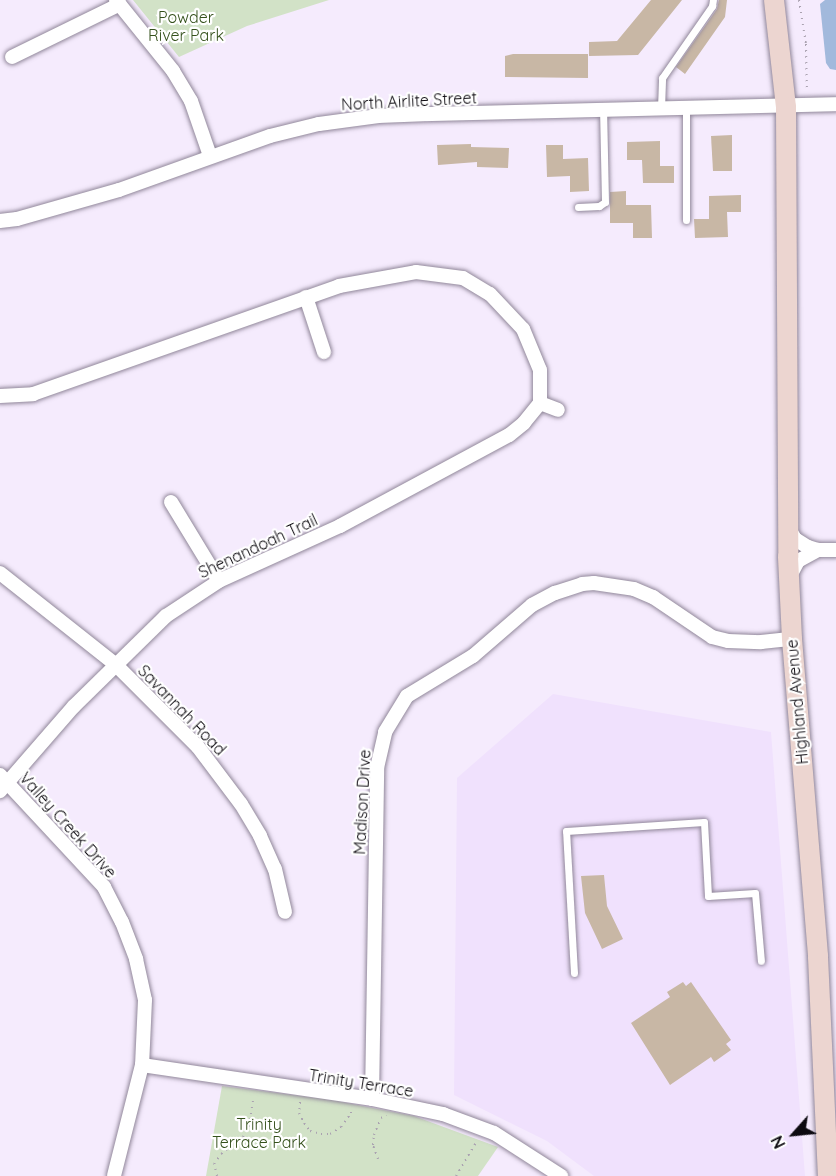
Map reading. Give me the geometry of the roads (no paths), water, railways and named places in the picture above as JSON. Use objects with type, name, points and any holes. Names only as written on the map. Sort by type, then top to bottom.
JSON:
[{"type":"main road","name":"Highland Avenue","points":[[774,0],[786,107],[789,579],[818,957],[828,1176]]},
{"type":"street","points":[[12,57],[118,2],[173,71],[194,110],[210,156]]},
{"type":"street","name":"North Airlite Street","points":[[0,221],[17,219],[119,190],[270,136],[319,124],[378,116],[836,104]]},
{"type":"street","points":[[0,396],[33,394],[339,286],[416,272],[463,278],[490,294],[523,329],[540,370],[540,403],[558,410]]},
{"type":"street","points":[[306,297],[324,352]]},
{"type":"street","name":"Shenandoah Trail","points":[[3,783],[115,664],[166,616],[219,581],[340,526],[492,445],[524,423],[540,403]]},
{"type":"street","points":[[171,502],[219,581]]},
{"type":"street","points":[[788,526],[795,539],[818,550],[836,550]]},
{"type":"street","points":[[789,579],[798,561],[818,550]]},
{"type":"street","name":"Savannah Road","points":[[0,573],[115,664],[198,747],[241,804],[275,869],[285,912]]},
{"type":"street","name":"Madison Drive","points":[[372,1099],[377,768],[385,732],[407,696],[472,656],[532,605],[555,593],[582,584],[594,583],[634,589],[653,597],[712,637],[728,641],[761,642],[792,639]]},
{"type":"street","name":"Valley Creek Drive","points":[[3,783],[104,887],[122,922],[136,959],[145,1000],[142,1065],[114,1176]]},
{"type":"street","name":"Trinity Terrace","points":[[142,1065],[372,1099],[444,1114],[494,1133],[561,1176]]},
{"type":"lane","points":[[661,109],[662,78],[712,6],[713,0]]},
{"type":"lane","points":[[686,109],[686,220]]},
{"type":"lane","points":[[578,207],[599,206],[605,202],[603,110]]},
{"type":"lane","points":[[574,972],[566,831],[704,822],[708,896],[755,893],[761,961]]},
{"type":"water","points":[[825,0],[836,0],[836,70],[830,69],[826,63],[820,4]]},
{"type":"park label","name":"Powder River Park","points":[[186,26]]},
{"type":"park label","name":"Trinity Terrace Park","points":[[259,1133]]}]
